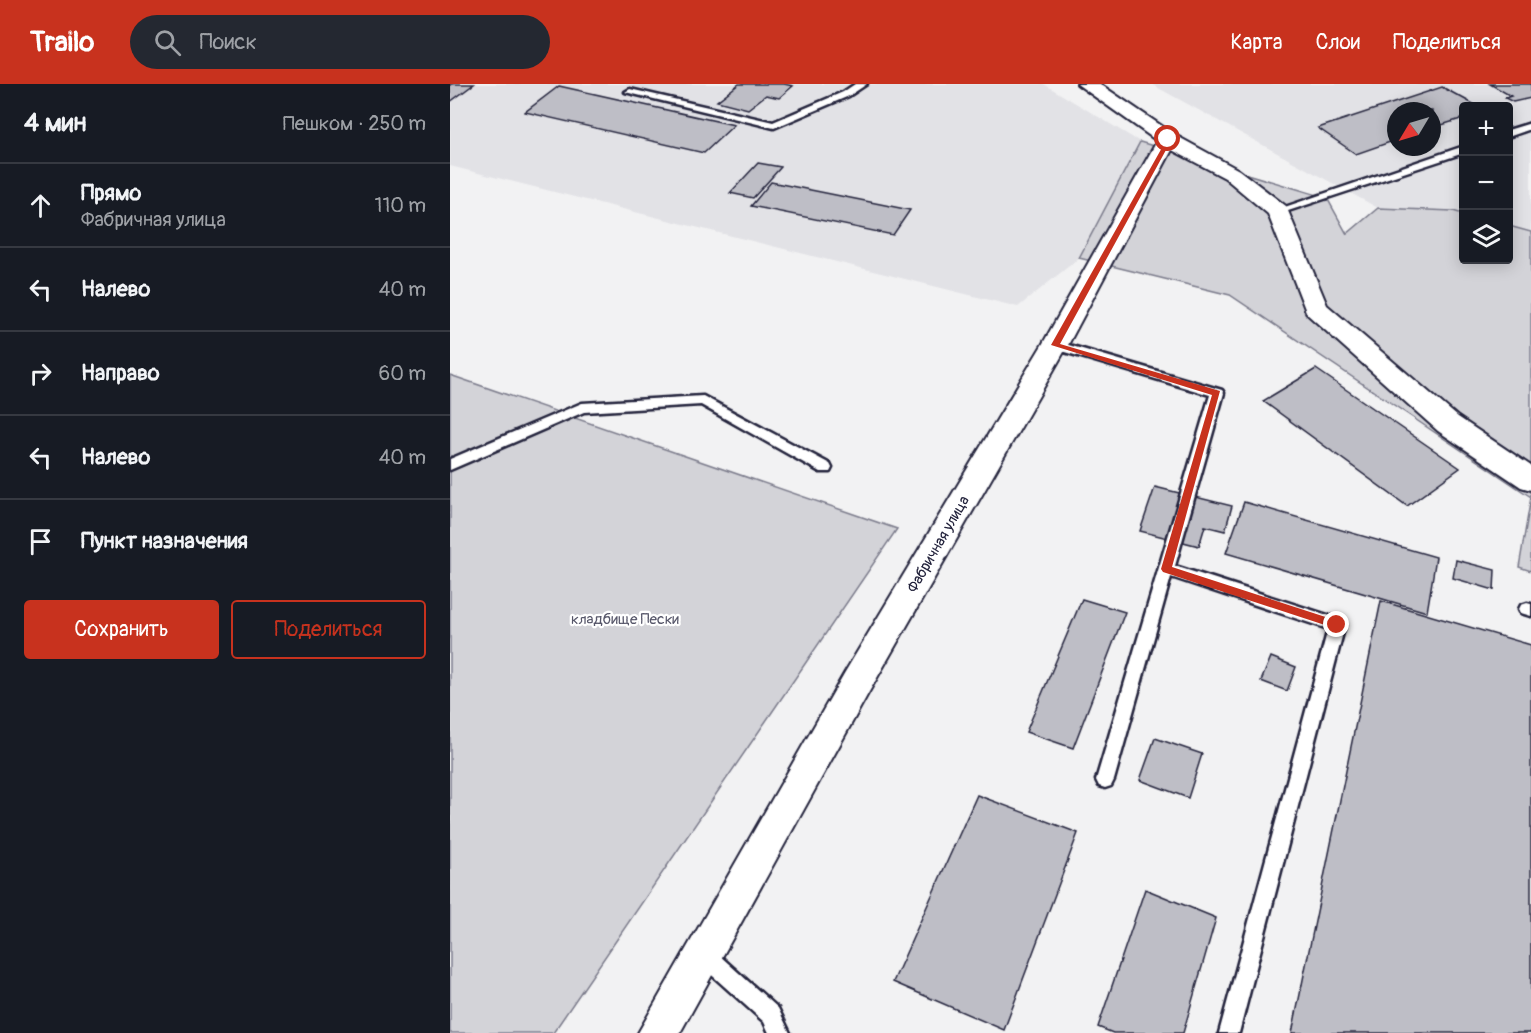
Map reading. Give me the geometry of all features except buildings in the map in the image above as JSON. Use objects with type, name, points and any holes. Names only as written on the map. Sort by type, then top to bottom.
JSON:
[{"type":"street","points":[[1095,85],[1168,139],[1233,174],[1278,211],[1316,309],[1448,424],[1531,480]]},
{"type":"street","name":"Фабричная улица","points":[[658,1033],[702,953],[1055,345],[1168,139]]},
{"type":"lane","points":[[630,92],[774,125],[846,94],[862,84]]},
{"type":"lane","points":[[1513,133],[1531,126]]},
{"type":"lane","points":[[1278,211],[1459,151]]},
{"type":"lane","points":[[1055,345],[1217,393],[1105,780]]},
{"type":"lane","points":[[450,465],[582,408],[703,400],[825,468]]},
{"type":"lane","points":[[1166,569],[1337,625],[1229,1033]]},
{"type":"lane","points":[[702,953],[771,1016],[780,1033]]},
{"type":"shaded area","points":[[450,84],[1044,84],[1140,142],[1079,258],[1018,307],[450,166]]},
{"type":"shaded area","points":[[1151,84],[1531,84],[1531,232],[1513,227],[1513,102],[1459,102],[1459,214],[1378,208]]},
{"type":"green space","points":[[1140,142],[1327,198],[1347,234],[1378,208],[1459,213],[1459,264],[1513,264],[1513,227],[1531,232],[1531,497],[1230,295],[1079,258]]},
{"type":"green space","name":"кладбище Пески","points":[[450,375],[897,529],[553,1033],[450,1033]]},
{"type":"green space","points":[[1531,497],[1531,571],[1519,567]]},
{"type":"route","points":[[1168,139],[1055,345],[1217,393],[1166,569],[1337,625]]}]
